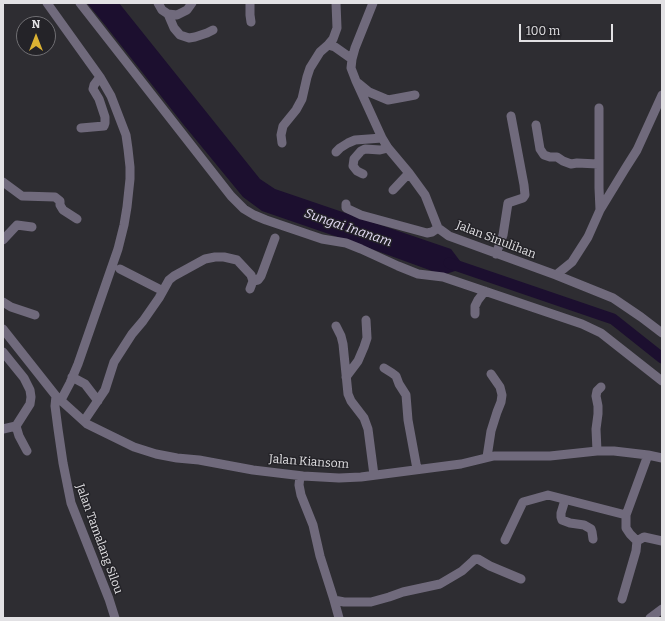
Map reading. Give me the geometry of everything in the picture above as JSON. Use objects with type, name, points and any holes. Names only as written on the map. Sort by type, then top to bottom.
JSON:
[{"type":"street","points":[[47,3],[100,77],[111,96],[126,135],[130,167],[129,193],[124,225],[118,249],[72,377],[58,398]]},
{"type":"street","points":[[80,3],[168,117],[231,196],[244,209],[266,220],[322,238],[346,243],[418,274],[443,277],[582,324],[601,333],[662,381]]},
{"type":"street","points":[[158,3],[162,10],[168,14],[176,15],[187,10],[192,3]]},
{"type":"street","points":[[250,3],[251,22]]},
{"type":"street","points":[[282,143],[281,134],[283,126],[296,110],[302,99],[310,68],[320,52],[333,38],[337,28],[336,3]]},
{"type":"street","name":"Jalan Sinulihan","points":[[373,3],[355,48],[351,68],[382,138],[425,196],[438,228],[449,236],[556,275],[613,298],[662,332]]},
{"type":"street","points":[[168,14],[174,28],[180,35],[189,38],[213,30]]},
{"type":"street","points":[[328,45],[335,47],[352,59]]},
{"type":"street","points":[[81,128],[104,126],[105,117],[99,99],[93,89],[100,77]]},
{"type":"street","points":[[356,81],[369,92],[388,100],[415,95]]},
{"type":"street","points":[[556,275],[572,262],[588,237],[600,210],[637,150],[662,95]]},
{"type":"street","points":[[599,108],[598,164],[600,210]]},
{"type":"street","points":[[496,254],[503,235],[508,203],[523,198],[525,195],[511,116]]},
{"type":"street","points":[[536,125],[540,149],[544,155],[557,157],[571,164],[598,164]]},
{"type":"street","points":[[336,152],[340,148],[355,140],[382,138]]},
{"type":"street","points":[[363,174],[357,171],[353,166],[354,159],[358,154],[365,149],[380,150],[388,148]]},
{"type":"street","points":[[393,190],[409,173]]},
{"type":"street","points":[[3,182],[22,196],[55,197],[60,201],[60,205],[63,210],[77,219]]},
{"type":"street","points":[[346,204],[346,208],[361,215],[427,233],[438,228]]},
{"type":"street","points":[[3,240],[17,225],[32,227]]},
{"type":"street","points":[[84,421],[105,390],[114,362],[132,334],[143,321],[169,280],[206,259],[219,256],[237,260],[251,275],[252,285],[261,276],[275,238]]},
{"type":"street","points":[[120,269],[163,291]]},
{"type":"street","points":[[475,314],[474,306],[485,291]]},
{"type":"street","points":[[3,302],[11,307],[35,316]]},
{"type":"street","points":[[346,377],[358,361],[364,347],[367,338],[366,320]]},
{"type":"street","points":[[336,326],[341,336],[344,352],[350,401],[364,418],[368,429],[374,475]]},
{"type":"street","name":"Jalan Kiansom","points":[[3,329],[58,398],[87,424],[134,447],[156,454],[253,470],[300,476],[339,478],[360,477],[461,464],[494,456],[550,456],[598,451],[614,451],[662,458]]},
{"type":"street","points":[[3,352],[24,378],[30,390],[31,397],[30,404],[16,426],[3,429]]},
{"type":"street","points":[[384,368],[396,376],[406,395],[408,420],[417,469]]},
{"type":"street","points":[[487,457],[491,431],[502,395],[500,386],[491,374]]},
{"type":"street","points":[[72,377],[85,384],[98,401]]},
{"type":"street","points":[[598,451],[596,429],[598,406],[596,396],[597,391],[601,387]]},
{"type":"street","name":"Jalan Tamalang Silou","points":[[58,398],[55,406],[64,469],[71,503],[115,618]]},
{"type":"street","points":[[16,426],[19,436],[27,451]]},
{"type":"street","points":[[637,541],[626,528],[626,515],[648,455]]},
{"type":"street","points":[[300,476],[299,485],[301,496],[313,525],[320,556],[339,618]]},
{"type":"street","points":[[506,540],[522,502],[548,495],[626,515]]},
{"type":"street","points":[[565,500],[560,513],[562,520],[584,525],[591,529],[593,539]]},
{"type":"street","points":[[637,541],[644,537],[662,541]]},
{"type":"street","points":[[622,599],[636,551],[637,541]]},
{"type":"street","points":[[334,600],[344,602],[371,602],[403,592],[440,584],[462,571],[475,559],[521,579]]},
{"type":"street","points":[[650,618],[662,609]]},
{"type":"water","points":[[87,3],[119,3],[260,179],[275,189],[451,249],[463,265],[461,269],[443,275],[262,211],[243,197]]},
{"type":"waterway","name":"Sungai Inanam","points":[[449,263],[613,319],[662,358]]}]
